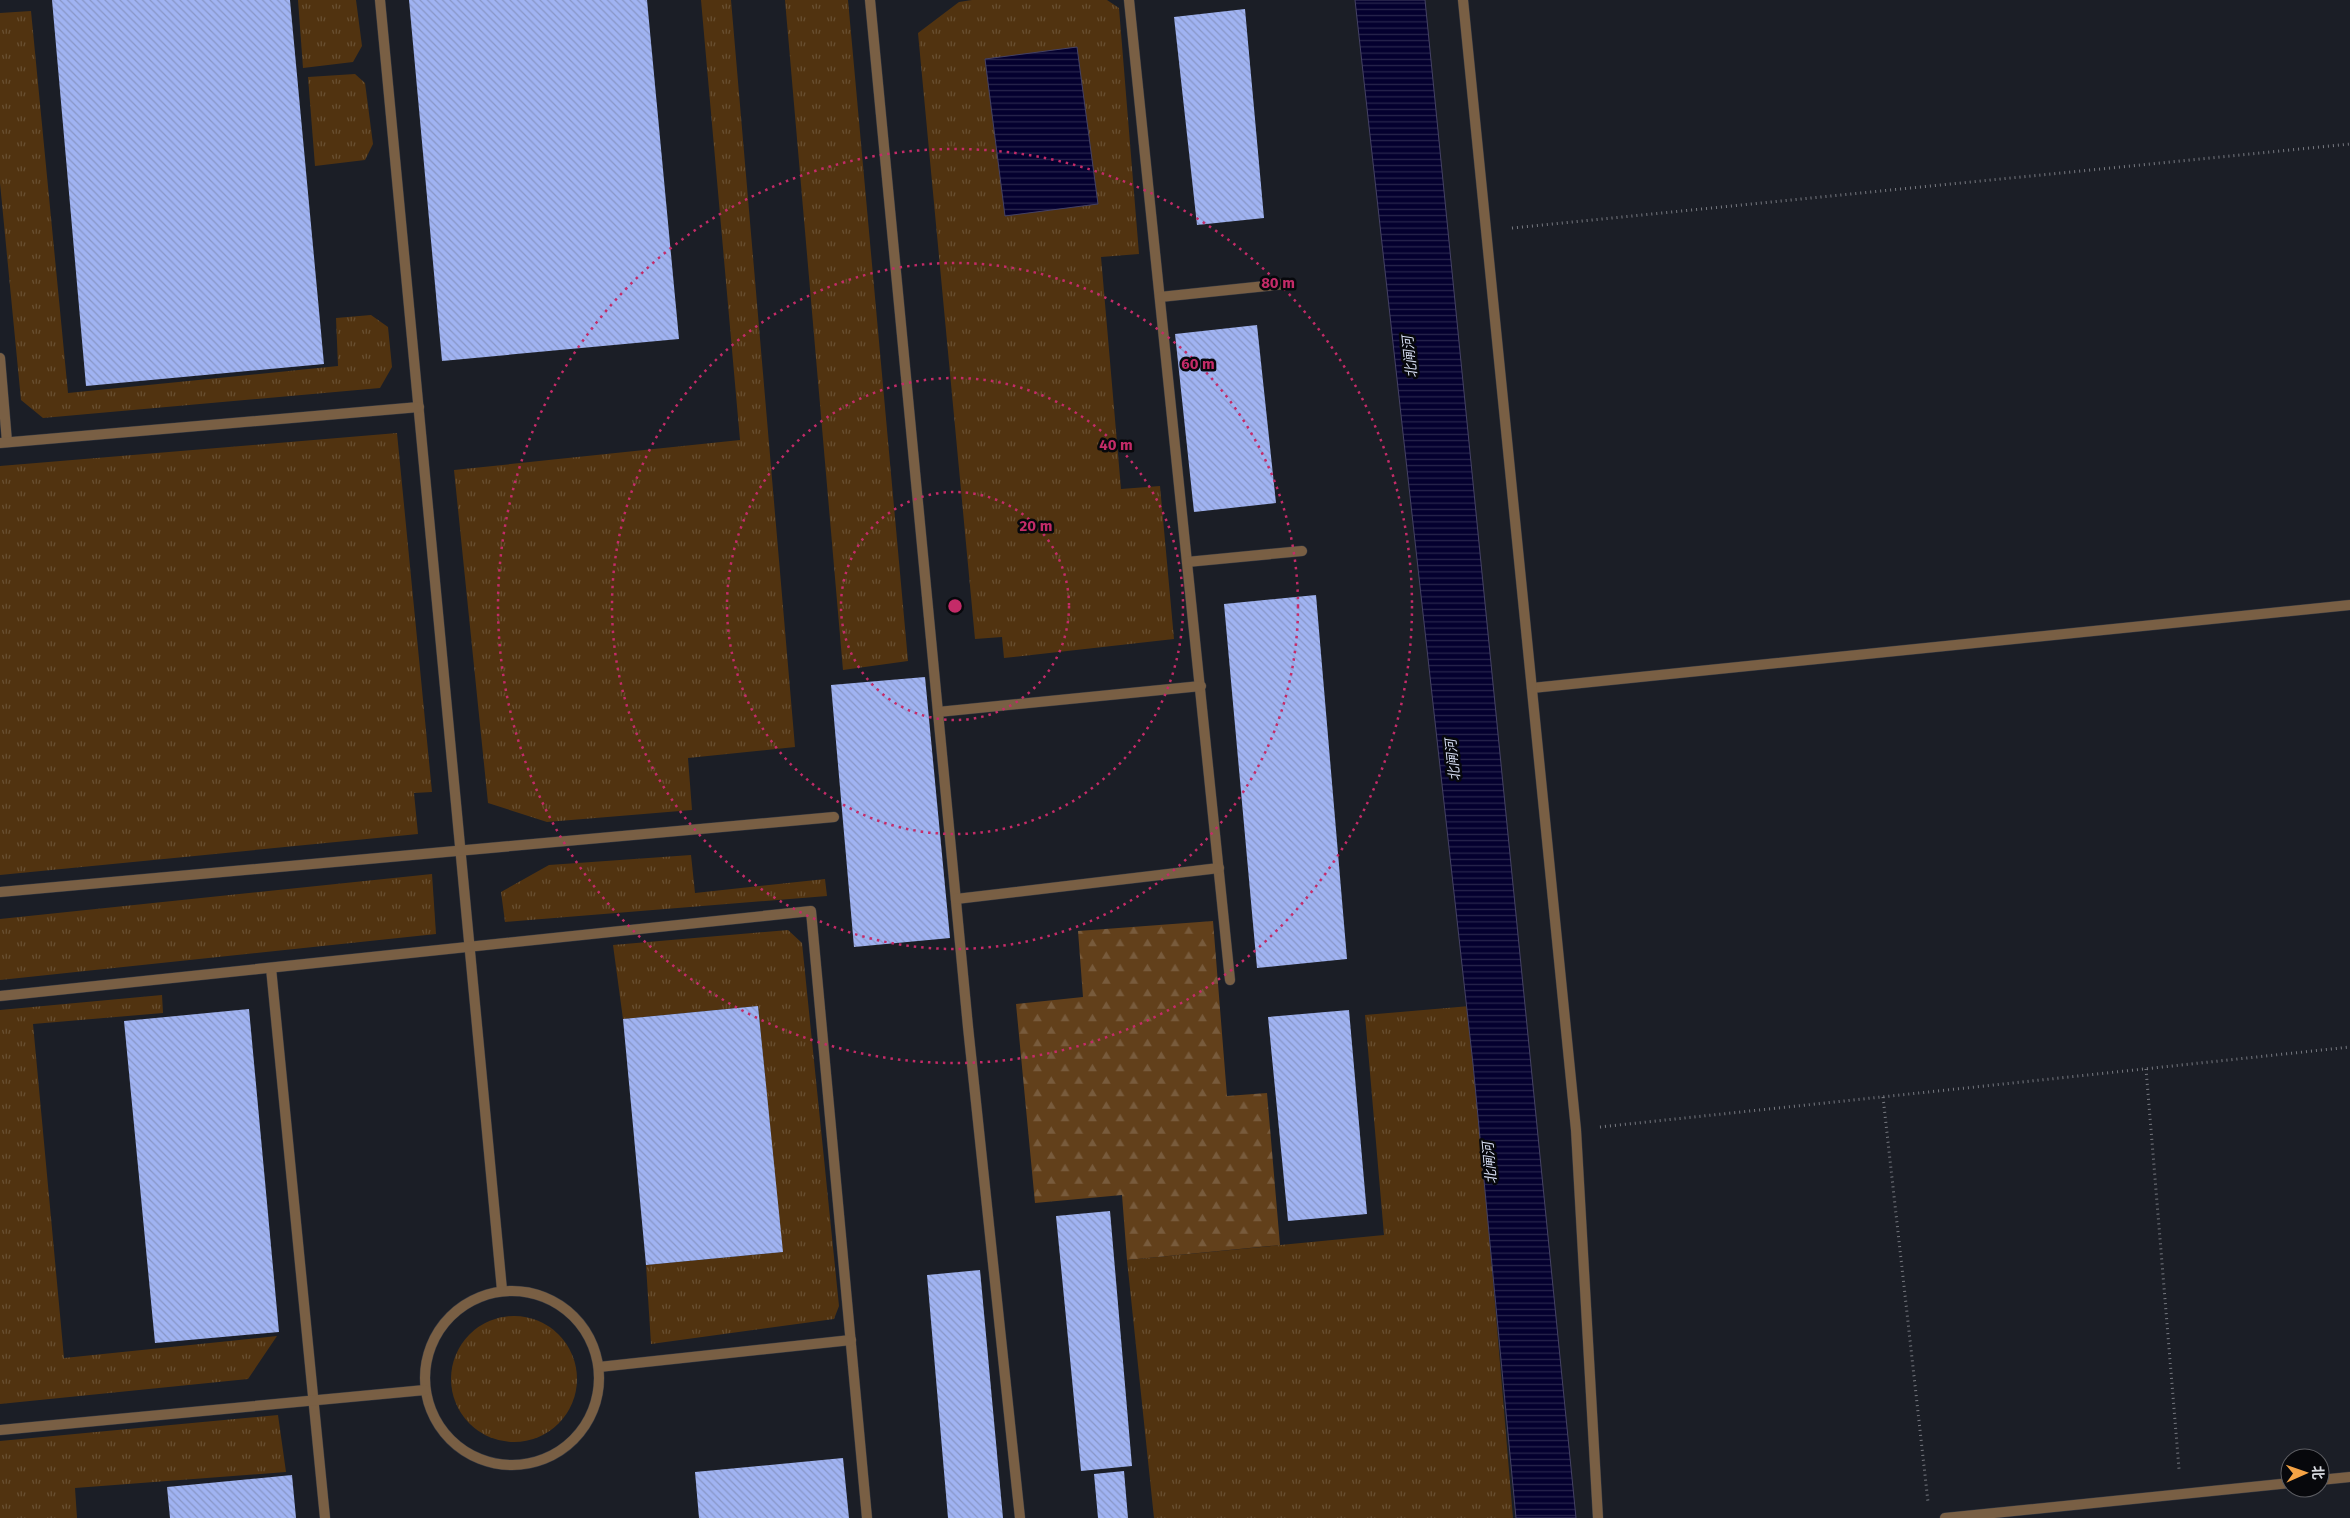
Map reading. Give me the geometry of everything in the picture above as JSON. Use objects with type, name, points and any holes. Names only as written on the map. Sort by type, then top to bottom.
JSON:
[{"type":"street","points":[[380,0],[502,1290]]},
{"type":"street","points":[[870,0],[956,899],[1020,1518]]},
{"type":"street","points":[[1129,0],[1230,980]]},
{"type":"street","points":[[1463,0],[1576,1130],[1598,1518]]},
{"type":"street","points":[[1160,297],[1285,284]]},
{"type":"street","points":[[0,358],[4,443],[418,407]]},
{"type":"street","points":[[1187,562],[1302,551]]},
{"type":"street","points":[[1532,688],[2350,605]]},
{"type":"street","points":[[938,712],[1200,686]]},
{"type":"street","points":[[0,892],[834,817]]},
{"type":"street","points":[[956,899],[1219,868]]},
{"type":"street","points":[[0,996],[810,911],[867,1518]]},
{"type":"street","points":[[272,968],[325,1518]]},
{"type":"street","points":[[502,1290],[529,1292],[554,1301],[569,1312],[576,1318],[591,1341],[599,1367],[598,1398],[586,1425],[566,1448],[538,1462],[516,1466],[479,1460],[453,1444],[434,1419],[425,1390],[426,1360],[436,1334],[453,1313],[476,1298],[502,1290]]},
{"type":"street","points":[[599,1367],[851,1340]]},
{"type":"street","points":[[0,1430],[425,1390]]},
{"type":"street","points":[[2330,1479],[2350,1477]]},
{"type":"street","points":[[1946,1518],[2280,1484]]},
{"type":"path","points":[[1486,230],[2350,144]]},
{"type":"path","points":[[1576,1130],[2350,1047]]},
{"type":"path","points":[[2146,1069],[2182,1494]]},
{"type":"path","points":[[1882,1097],[1928,1508]]},
{"type":"green space","points":[[298,0],[356,0],[362,46],[353,62],[303,68]]},
{"type":"green space","points":[[701,0],[731,0],[795,747],[688,758],[692,810],[547,822],[488,803],[454,470],[740,440]]},
{"type":"green space","points":[[785,0],[848,0],[908,661],[843,670]]},
{"type":"green space","points":[[972,0],[1107,0],[1119,8],[1139,254],[1101,257],[1121,489],[1160,486],[1174,639],[1004,658],[1002,637],[975,639],[918,33],[959,2]]},
{"type":"green space","points":[[31,11],[68,393],[338,366],[336,318],[371,315],[388,327],[392,367],[380,388],[43,418],[21,400],[0,183],[0,13]]},
{"type":"green space","points":[[355,74],[365,83],[373,144],[365,160],[315,166],[308,77]]},
{"type":"green space","points":[[397,433],[432,792],[414,793],[418,834],[0,875],[0,466]]},
{"type":"green space","points":[[691,855],[695,893],[825,879],[827,896],[505,922],[501,892],[549,865]]},
{"type":"green space","points":[[432,874],[436,934],[0,980],[0,919]]},
{"type":"green space","points":[[1213,921],[1227,1096],[1267,1093],[1280,1245],[1127,1260],[1122,1195],[1035,1203],[1016,1004],[1083,997],[1078,931]]},
{"type":"green space","points":[[788,930],[802,943],[839,1306],[834,1319],[651,1344],[646,1265],[782,1252],[758,1006],[623,1019],[613,945]]},
{"type":"green space","points":[[162,995],[163,1013],[33,1024],[64,1358],[277,1336],[248,1379],[0,1404],[0,1010]]},
{"type":"green space","points":[[1470,1006],[1513,1518],[1154,1518],[1127,1260],[1384,1235],[1365,1015]]},
{"type":"green space","points":[[514,1316],[538,1321],[558,1335],[572,1355],[577,1379],[572,1403],[558,1423],[538,1437],[514,1442],[490,1437],[470,1423],[456,1403],[451,1379],[456,1355],[470,1335],[490,1321]]},
{"type":"green space","points":[[278,1415],[286,1472],[75,1488],[77,1518],[0,1518],[0,1441]]},
{"type":"water","name":"北闸河","points":[[1355,0],[1425,0],[1576,1518],[1516,1518],[1473,1064]]},
{"type":"water","points":[[1077,47],[1098,204],[1005,216],[985,59]]},
{"type":"building","points":[[52,0],[290,0],[324,364],[86,386]]},
{"type":"building","points":[[409,0],[647,0],[679,339],[442,361]]},
{"type":"building","points":[[1245,9],[1264,218],[1197,225],[1174,17]]},
{"type":"building","points":[[1257,325],[1276,503],[1194,512],[1175,334]]},
{"type":"building","points":[[1316,595],[1347,959],[1257,968],[1224,604]]},
{"type":"building","points":[[925,677],[950,938],[854,947],[831,685]]},
{"type":"building","points":[[758,1006],[783,1252],[646,1265],[623,1019]]},
{"type":"building","points":[[249,1009],[279,1332],[155,1343],[124,1021]]},
{"type":"building","points":[[1349,1010],[1367,1214],[1288,1221],[1268,1017]]},
{"type":"building","points":[[1110,1211],[1132,1466],[1081,1471],[1056,1216]]},
{"type":"building","points":[[980,1270],[1003,1518],[948,1518],[927,1275]]},
{"type":"building","points":[[843,1458],[849,1518],[699,1518],[695,1472]]},
{"type":"building","points":[[1124,1471],[1128,1518],[1098,1518],[1094,1474]]},
{"type":"building","points":[[292,1475],[296,1518],[170,1518],[167,1487]]}]
